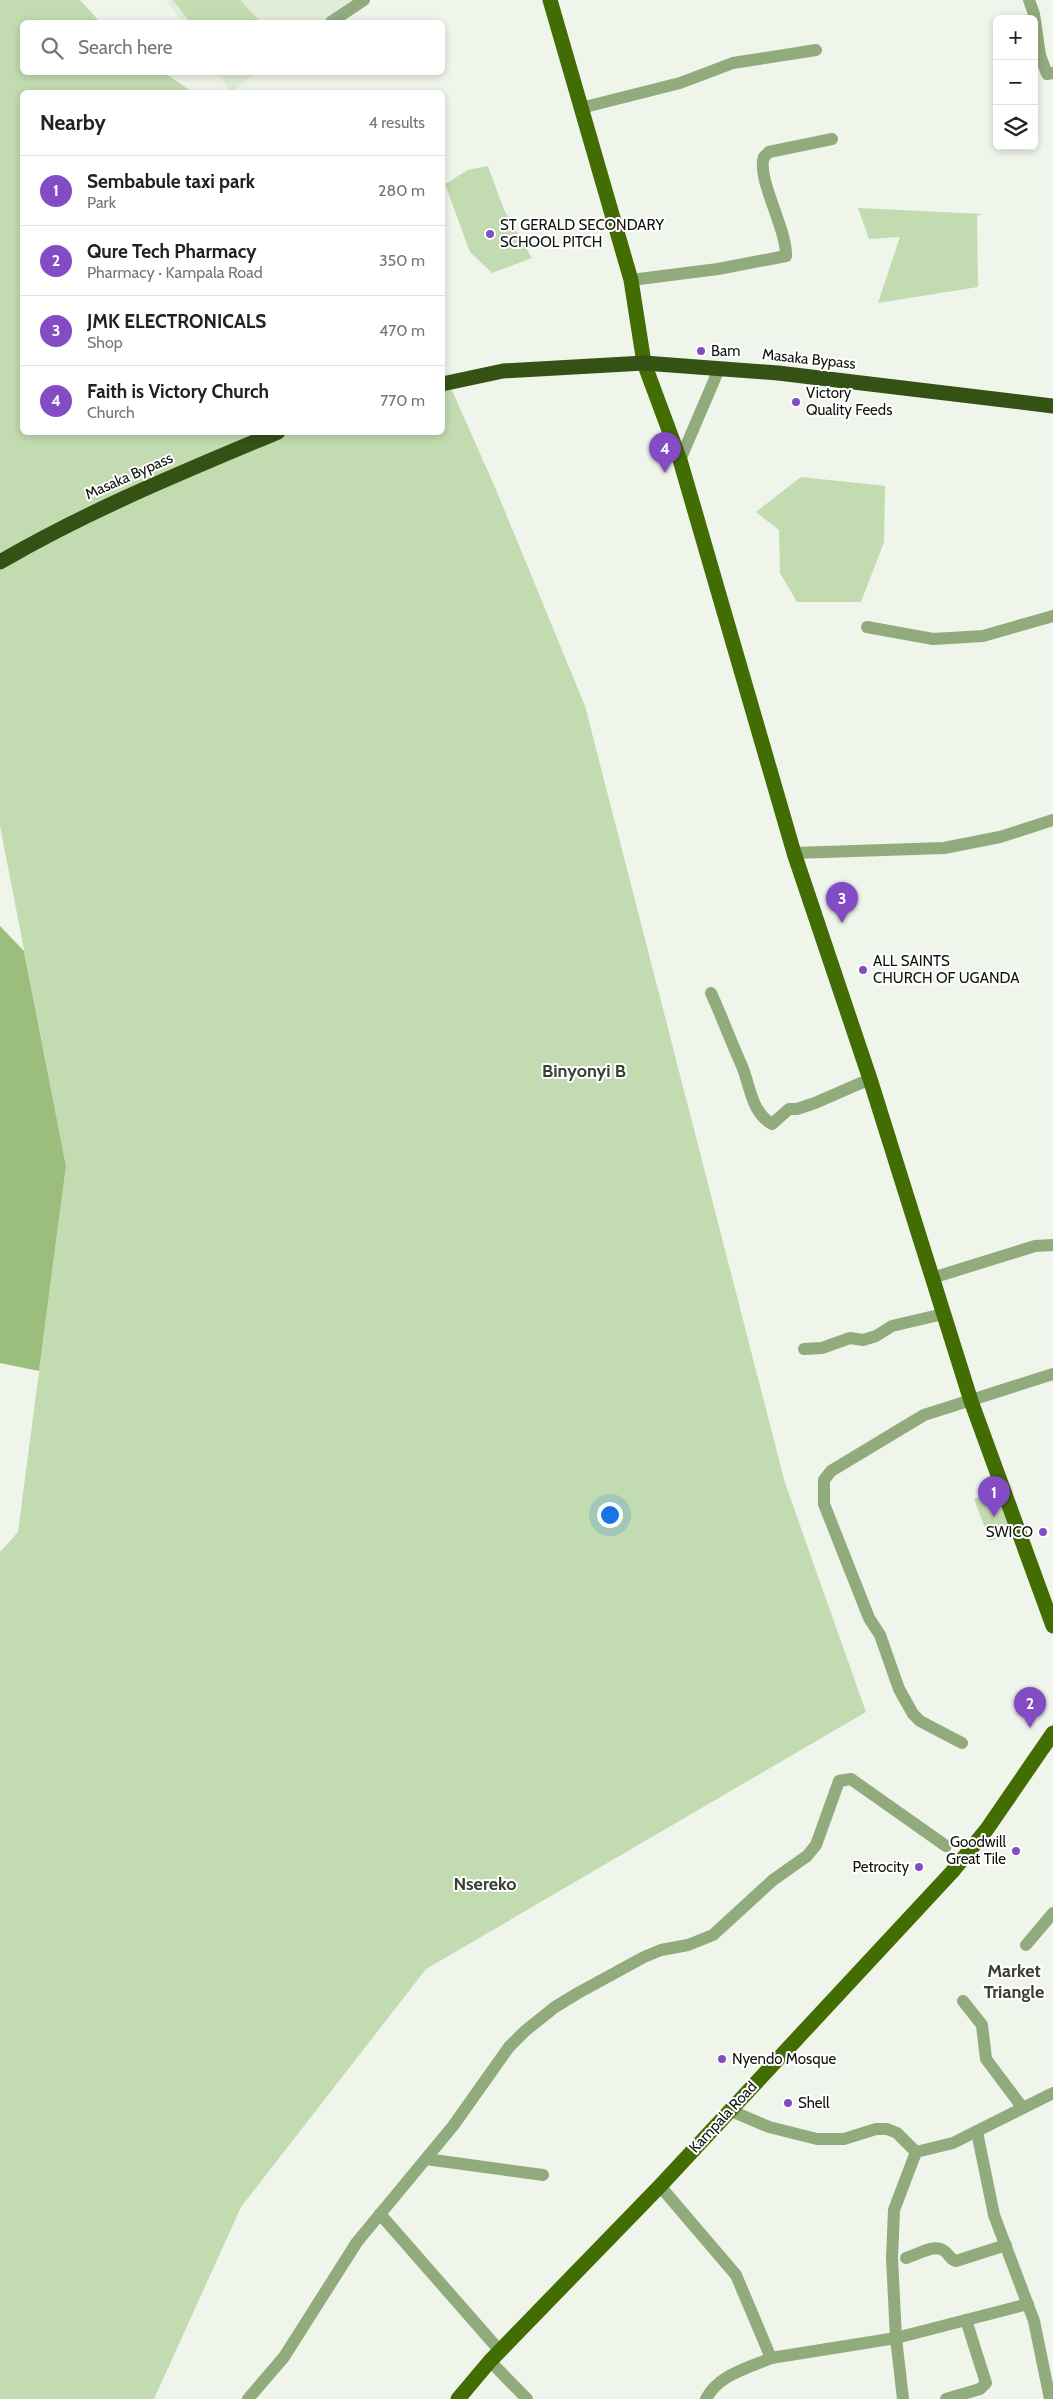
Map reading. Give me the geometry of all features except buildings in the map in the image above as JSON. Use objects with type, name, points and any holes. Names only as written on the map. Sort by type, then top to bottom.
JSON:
[{"type":"highway","name":"Masaka Bypass","points":[[445,383],[503,371],[644,363],[918,388],[1053,406]]},
{"type":"highway","name":"Masaka Bypass","points":[[0,562],[97,510],[161,480],[271,435]]},
{"type":"main road","points":[[550,0],[631,280],[644,363],[680,460],[794,853],[870,1079],[971,1401],[1053,1626]]},
{"type":"main road","name":"Kampala Road","points":[[458,2399],[495,2356],[660,2186],[952,1872],[987,1829],[1053,1733]]},
{"type":"street","points":[[334,20],[364,0]]},
{"type":"street","points":[[1029,0],[1034,14],[1040,55],[1047,74],[1053,73]]},
{"type":"street","points":[[581,108],[680,83],[733,64],[816,50]]},
{"type":"street","points":[[631,280],[718,269],[786,256],[780,223],[762,168],[764,156],[769,152],[832,139]]},
{"type":"street","points":[[680,460],[719,369]]},
{"type":"street","points":[[867,627],[917,638],[983,636],[1053,616]]},
{"type":"street","points":[[794,853],[944,848],[1000,837],[1053,820]]},
{"type":"street","points":[[711,994],[728,1029],[731,1046],[742,1067],[753,1100],[764,1119],[772,1124],[789,1109],[797,1109],[815,1103],[870,1079]]},
{"type":"street","points":[[932,1278],[1035,1246],[1053,1245]]},
{"type":"street","points":[[804,1349],[822,1348],[850,1338],[863,1340],[876,1336],[892,1326],[943,1314]]},
{"type":"street","points":[[962,1743],[920,1721],[913,1714],[899,1689],[880,1635],[869,1618],[824,1504],[822,1491],[824,1480],[831,1471],[913,1420],[1053,1374]]},
{"type":"street","points":[[248,2399],[284,2356],[357,2242],[453,2126],[509,2047],[525,2030],[555,2007],[644,1957],[661,1950],[688,1945],[713,1935],[773,1880],[807,1856],[816,1845],[839,1782],[851,1779],[946,1846]]},
{"type":"street","points":[[1026,1945],[1053,1913]]},
{"type":"street","points":[[963,2001],[982,2025],[986,2059],[1022,2107]]},
{"type":"street","points":[[916,2152],[953,2143],[1053,2093]]},
{"type":"street","points":[[729,2110],[768,2128],[817,2140],[844,2139],[876,2129],[887,2129],[897,2133],[916,2152]]},
{"type":"street","points":[[977,2132],[994,2215],[1034,2321],[1050,2399]]},
{"type":"street","points":[[903,2399],[896,2338],[892,2258],[894,2210],[916,2152]]},
{"type":"street","points":[[426,2159],[543,2176]]},
{"type":"street","points":[[660,2186],[736,2276],[771,2358]]},
{"type":"street","points":[[380,2214],[495,2356],[527,2399]]},
{"type":"street","points":[[906,2258],[938,2248],[944,2250],[951,2260],[956,2261],[1006,2245]]},
{"type":"street","points":[[706,2399],[711,2389],[719,2381],[771,2358],[896,2338],[1028,2304]]},
{"type":"street","points":[[946,2399],[980,2389],[986,2383],[966,2320]]},
{"type":"shaded area","points":[[166,0],[359,0],[324,20],[181,20]]},
{"type":"shaded area","points":[[218,75],[254,75],[234,90],[230,90]]},
{"type":"green space","points":[[0,0],[80,0],[98,20],[20,20],[20,75],[168,75],[189,90],[20,90],[20,435],[445,435],[445,375],[497,492],[585,706],[785,1483],[866,1712],[426,1969],[241,2207],[154,2399],[0,2399],[0,1552],[18,1532],[66,1166],[0,826]]},
{"type":"green space","points":[[173,0],[240,0],[259,20],[188,20]]},
{"type":"green space","name":"ST GERALD SECONDARY SCHOOL PITCH","points":[[488,166],[504,210],[532,258],[492,273],[470,252],[445,184],[468,170]]},
{"type":"green space","points":[[858,208],[983,214],[977,216],[978,287],[878,303],[900,237],[869,239]]},
{"type":"green space","points":[[801,477],[885,486],[884,542],[861,602],[797,602],[780,573],[779,530],[756,512]]},
{"type":"green space","points":[[0,926],[24,951],[66,1166],[39,1371],[0,1363]]},
{"type":"green space","points":[[991,1493],[994,1502],[1000,1500],[1012,1533],[990,1541],[974,1499]]},
{"type":"place","name":"ST GERALD SECONDARY SCHOOL PITCH","points":[[490,234]]},
{"type":"place","name":"Bam","points":[[701,351]]},
{"type":"place","name":"Victory Quality Feeds","points":[[796,402]]},
{"type":"place","name":"Faith is Victory Church","points":[[665,473]]},
{"type":"place","name":"JMK ELECTRONICALS","points":[[842,923]]},
{"type":"place","name":"ALL SAINTS CHURCH OF UGANDA","points":[[863,970]]},
{"type":"place","name":"Sembabule taxi park","points":[[994,1517]]},
{"type":"place","name":"SWICO","points":[[1043,1532]]},
{"type":"place","name":"Qure Tech Pharmacy","points":[[1030,1728]]},
{"type":"place","name":"Goodwill Great Tile","points":[[1016,1851]]},
{"type":"place","name":"Petrocity","points":[[919,1867]]},
{"type":"place","name":"Nyendo Mosque","points":[[722,2059]]},
{"type":"place","name":"Shell","points":[[788,2103]]},
{"type":"district","name":"Binyonyi B","points":[[584,1071]]},
{"type":"district","name":"Nsereko","points":[[485,1884]]},
{"type":"district","name":"Market Triangle","points":[[1014,1981]]}]
